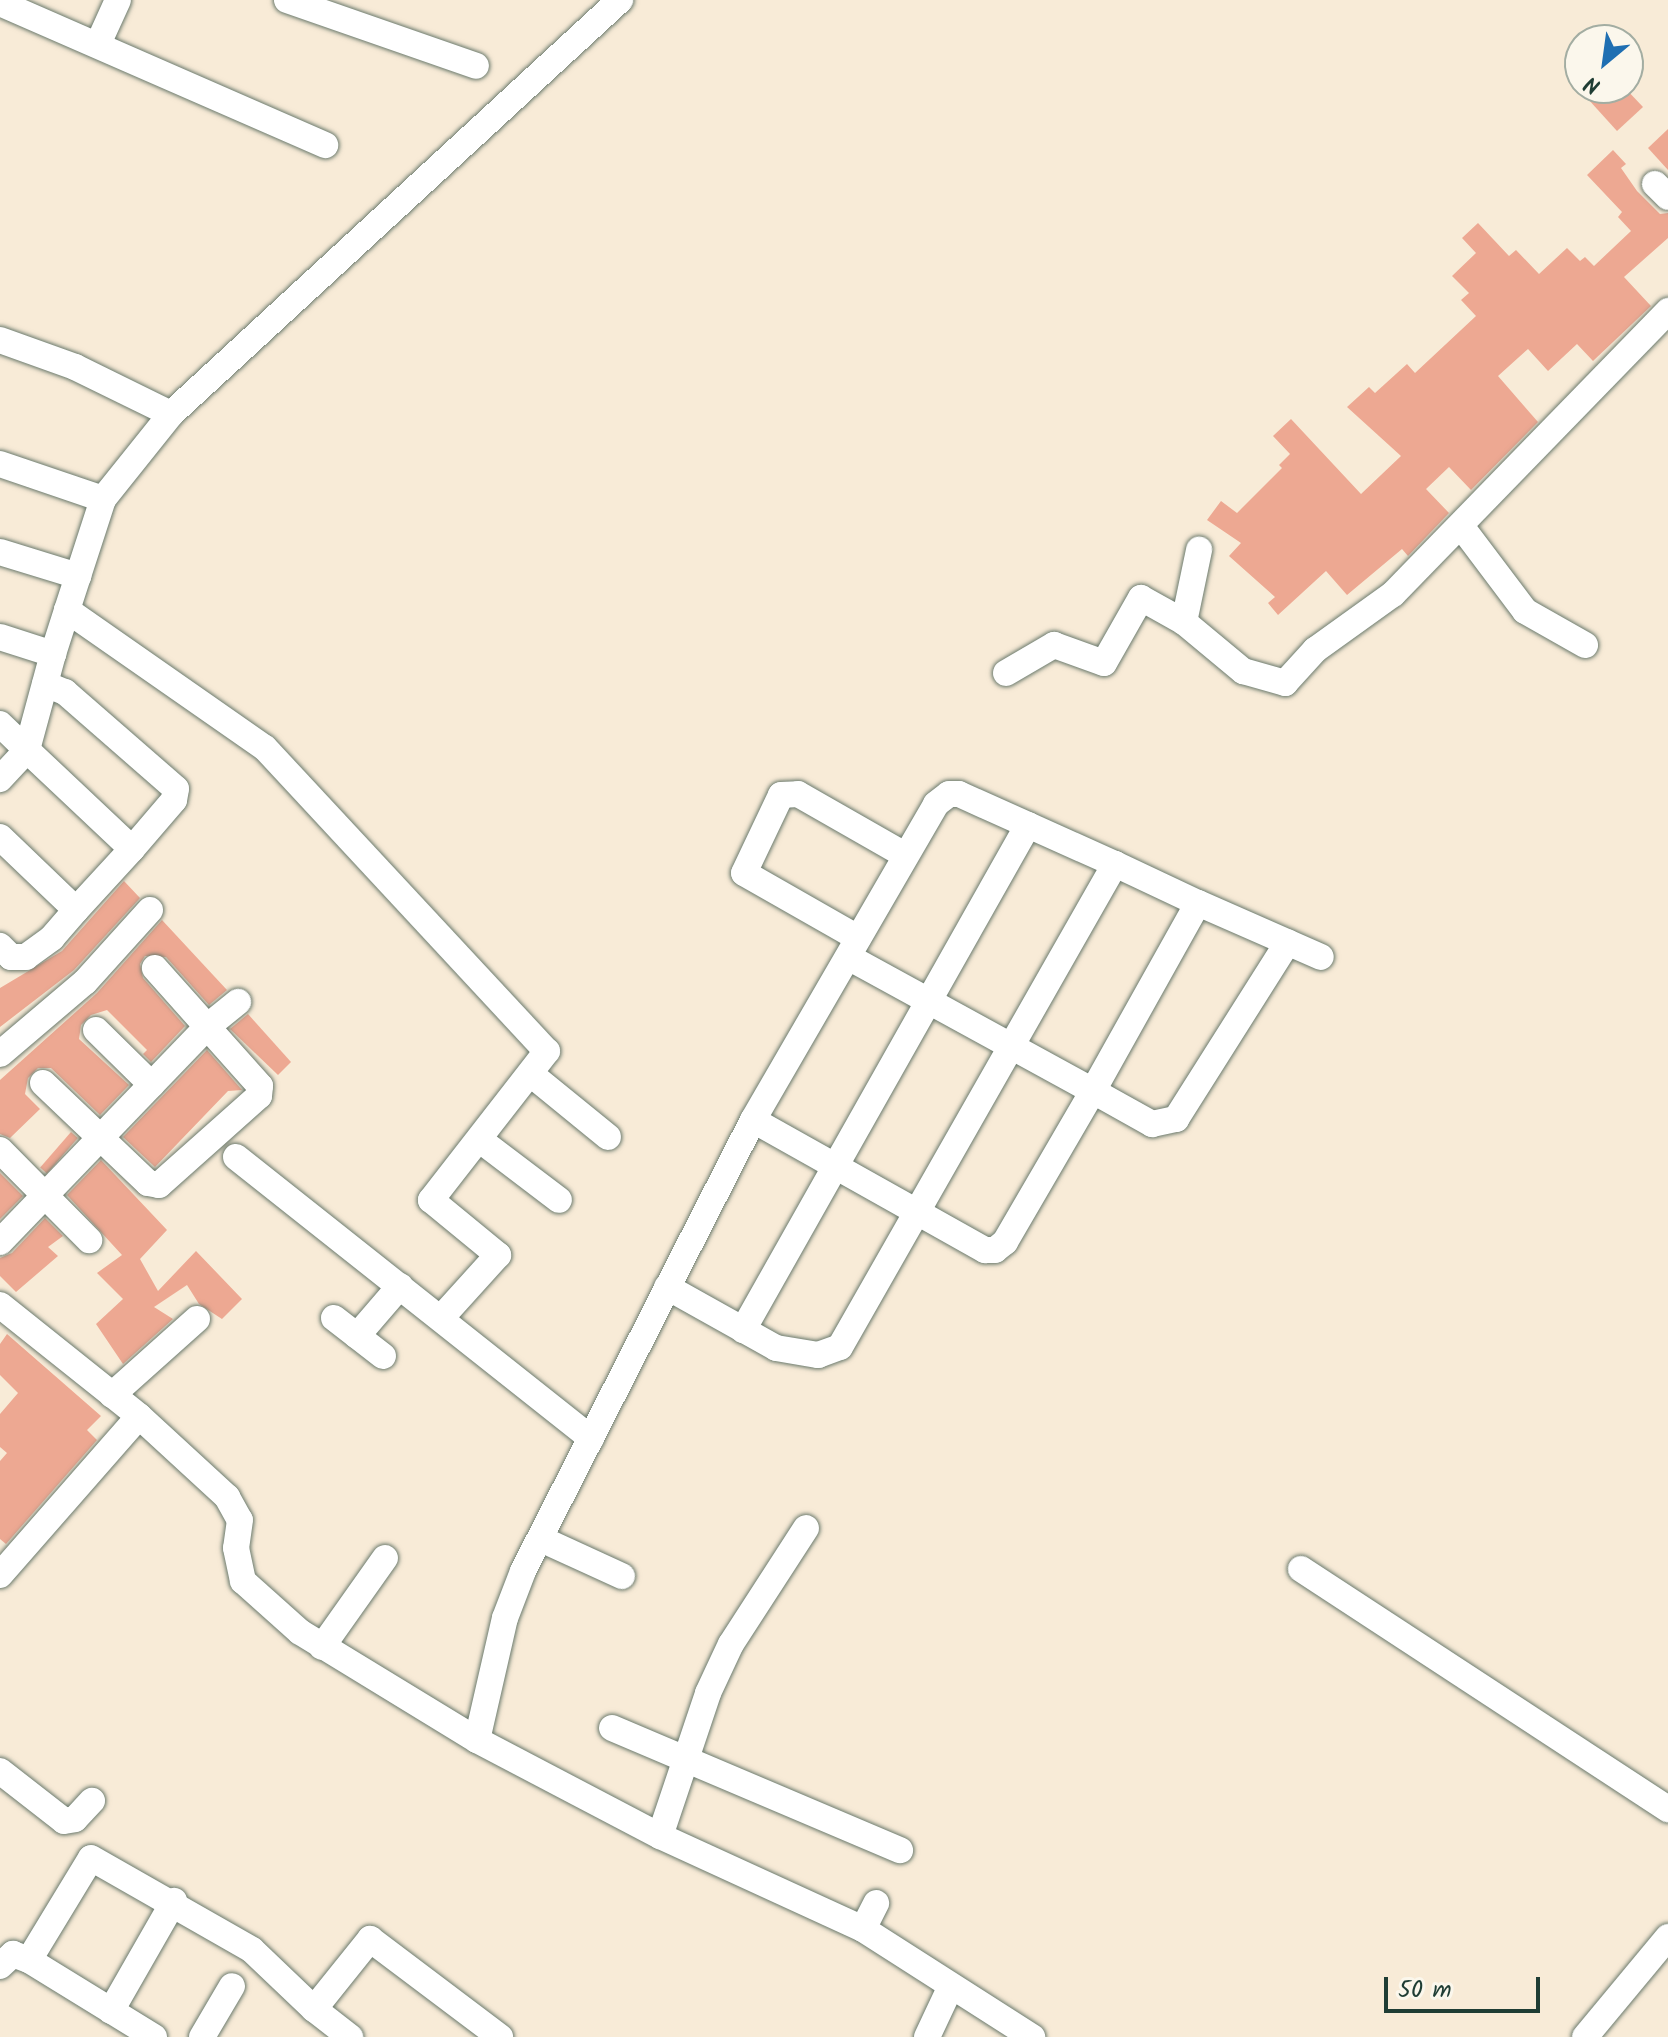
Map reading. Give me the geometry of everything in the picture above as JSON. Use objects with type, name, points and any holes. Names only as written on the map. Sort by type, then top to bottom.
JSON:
[{"type":"street","points":[[98,44],[118,0]]},
{"type":"street","points":[[287,0],[476,66]]},
{"type":"street","points":[[0,779],[27,750],[53,654],[103,499],[171,414],[620,0]]},
{"type":"street","points":[[0,3],[34,8],[98,44],[325,145]]},
{"type":"street","points":[[1006,673],[1054,645],[1104,663],[1141,598],[1184,622],[1243,671],[1285,683],[1315,650],[1393,594],[1668,311]]},
{"type":"street","points":[[0,340],[75,367],[171,414]]},
{"type":"street","points":[[0,464],[103,499]]},
{"type":"street","points":[[1461,526],[1525,611],[1585,645]]},
{"type":"street","points":[[1184,622],[1199,550]]},
{"type":"street","points":[[0,552],[78,576]]},
{"type":"street","points":[[67,610],[265,748],[547,1051],[532,1075],[431,1200],[498,1255],[441,1318]]},
{"type":"street","points":[[0,637],[53,654]]},
{"type":"street","points":[[0,946],[11,957],[26,957],[52,938],[174,800],[176,789],[65,692],[45,684]]},
{"type":"street","points":[[0,724],[132,849]]},
{"type":"street","points":[[905,855],[798,794],[781,795],[744,873],[930,999],[1152,1124],[1176,1119],[1288,942]]},
{"type":"street","points":[[477,1740],[505,1618],[541,1539],[753,1120],[936,804],[949,794],[1028,825],[1321,957]]},
{"type":"street","points":[[743,1330],[1028,825]]},
{"type":"street","points":[[0,837],[76,910]]},
{"type":"street","points":[[667,1287],[743,1330],[797,1354],[818,1355],[840,1347],[1115,864]]},
{"type":"street","points":[[753,1120],[985,1250],[995,1250],[1005,1242],[1198,903]]},
{"type":"street","points":[[0,1054],[85,982],[150,910]]},
{"type":"street","points":[[43,1083],[148,1183],[159,1185],[259,1096],[260,1086],[155,968]]},
{"type":"street","points":[[0,1242],[207,1027],[238,1002]]},
{"type":"street","points":[[96,1030],[152,1085]]},
{"type":"street","points":[[532,1075],[608,1137]]},
{"type":"street","points":[[480,1140],[559,1200]]},
{"type":"street","points":[[0,1150],[89,1240]]},
{"type":"street","points":[[236,1157],[591,1438]]},
{"type":"street","points":[[357,1336],[400,1286]]},
{"type":"street","points":[[0,1305],[139,1416],[237,1510],[243,1581],[322,1647],[477,1740],[660,1836],[863,1929],[1032,2037]]},
{"type":"street","points":[[334,1318],[383,1356]]},
{"type":"street","points":[[112,1395],[197,1319]]},
{"type":"street","points":[[0,1575],[139,1416]]},
{"type":"street","points":[[660,1836],[688,1763],[708,1693],[731,1644],[806,1528]]},
{"type":"street","points":[[541,1539],[622,1576]]},
{"type":"street","points":[[322,1647],[385,1558]]},
{"type":"street","points":[[1301,1569],[1668,1809]]},
{"type":"street","points":[[612,1728],[688,1763],[900,1850]]},
{"type":"street","points":[[0,1771],[64,1821],[75,1819],[92,1801]]},
{"type":"street","points":[[29,1960],[91,1858],[174,1901],[252,1950],[314,2009],[350,2037]]},
{"type":"street","points":[[111,2011],[174,1901]]},
{"type":"street","points":[[863,1929],[876,1903]]},
{"type":"street","points":[[1587,2036],[1668,1937]]},
{"type":"street","points":[[314,2009],[370,1939],[500,2037]]},
{"type":"street","points":[[0,1966],[13,1954],[29,1960],[154,2037]]},
{"type":"street","points":[[202,2037],[232,1986]]},
{"type":"street","points":[[927,2037],[951,1986]]},
{"type":"building","points":[[1593,104],[1640,104],[1643,107],[1617,131]]},
{"type":"building","points":[[1668,129],[1668,170],[1648,148]]},
{"type":"building","points":[[1613,150],[1626,164],[1621,168],[1637,191],[1660,214],[1668,213],[1668,238],[1624,277],[1651,306],[1593,361],[1577,344],[1548,371],[1528,349],[1498,376],[1538,422],[1471,490],[1449,467],[1426,489],[1449,513],[1408,556],[1402,549],[1347,595],[1326,571],[1278,615],[1268,603],[1275,597],[1229,556],[1241,543],[1207,520],[1221,501],[1237,513],[1282,468],[1279,465],[1290,454],[1273,436],[1291,419],[1361,494],[1401,456],[1347,407],[1369,387],[1375,393],[1407,364],[1415,373],[1476,316],[1461,300],[1469,293],[1452,276],[1476,253],[1462,238],[1478,223],[1509,256],[1516,250],[1539,274],[1567,248],[1580,261],[1585,257],[1594,266],[1631,231],[1618,217],[1622,212],[1587,175]]},
{"type":"building","points":[[124,881],[140,898],[74,970],[0,1027],[0,988],[62,951]]},
{"type":"building","points":[[162,920],[227,990],[209,1005],[166,957],[145,956],[140,964],[143,978],[185,1026],[151,1062],[143,1054],[147,1050],[107,1010],[91,1015],[81,1025],[79,1039],[129,1085],[100,1115],[51,1068],[38,1068],[28,1078],[25,1094],[40,1109],[10,1138],[0,1134],[0,1080],[97,993]]},
{"type":"building","points":[[248,1014],[291,1062],[278,1075],[230,1029]]},
{"type":"building","points":[[207,1050],[242,1090],[228,1091],[155,1167],[123,1137]]},
{"type":"building","points":[[71,1132],[78,1138],[47,1173],[40,1167]]},
{"type":"building","points":[[101,1160],[167,1230],[140,1259],[158,1291],[196,1251],[242,1299],[222,1319],[199,1304],[187,1285],[154,1307],[173,1319],[123,1364],[96,1324],[123,1299],[97,1273],[122,1255],[67,1195]]},
{"type":"building","points":[[0,1173],[23,1196],[0,1219]]},
{"type":"building","points":[[45,1218],[63,1236],[48,1247],[58,1256],[16,1292],[0,1276],[0,1258],[12,1253]]},
{"type":"building","points":[[7,1334],[101,1416],[87,1430],[97,1440],[6,1544],[0,1539],[0,1461],[7,1453],[0,1447],[0,1414],[18,1393],[0,1375],[0,1344]]}]
